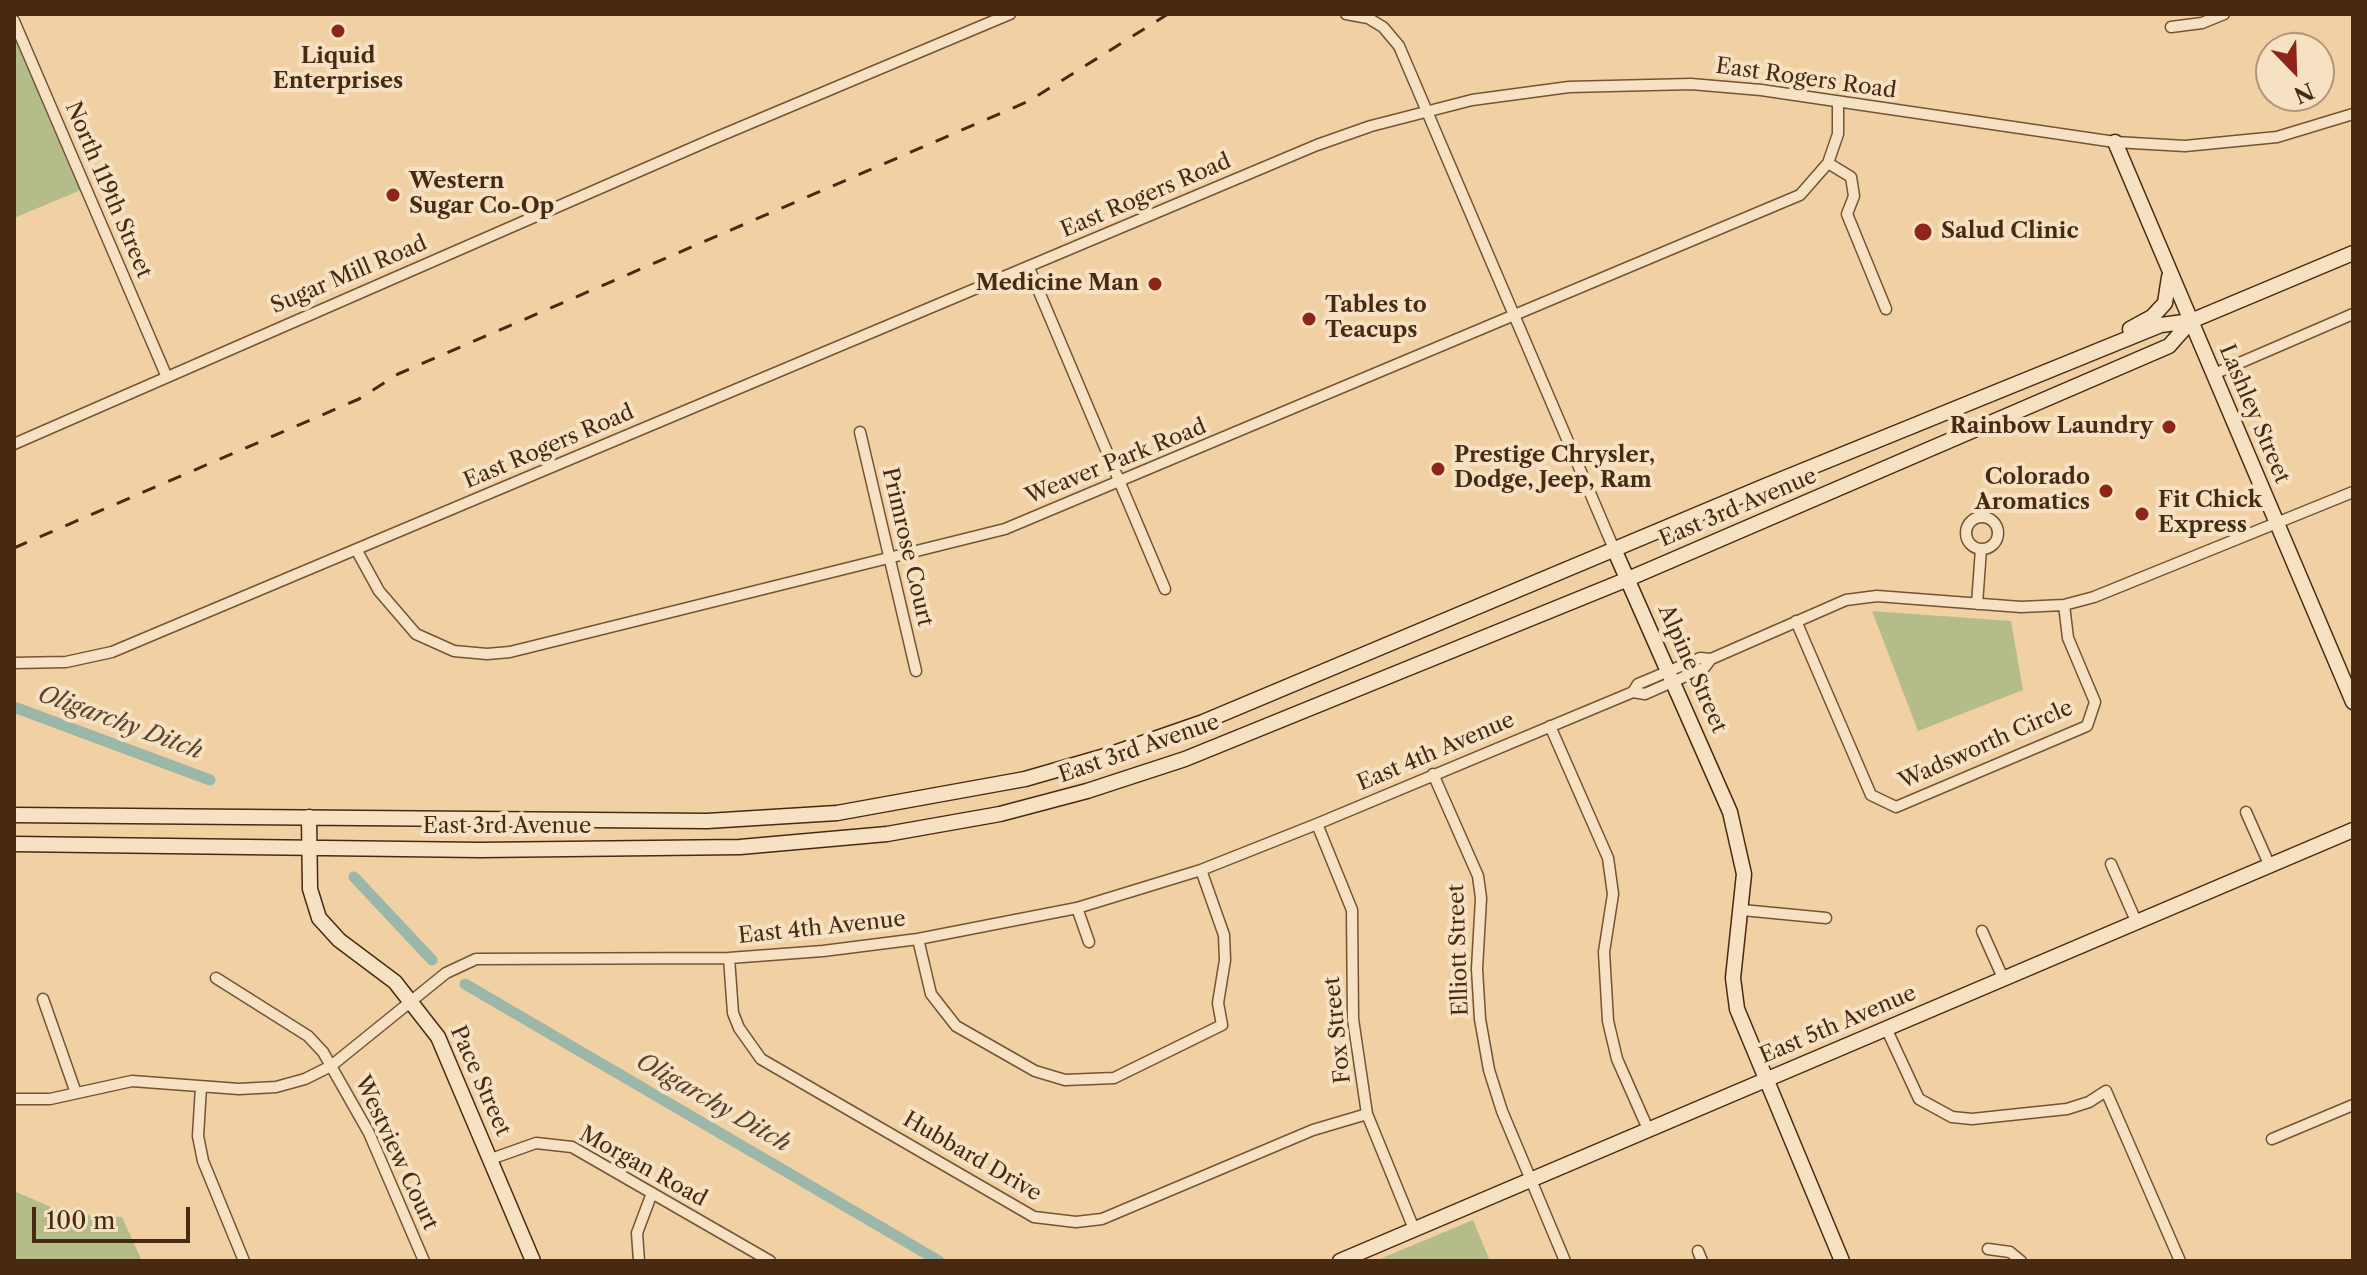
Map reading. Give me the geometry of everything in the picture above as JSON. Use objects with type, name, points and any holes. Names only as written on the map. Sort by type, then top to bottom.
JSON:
[{"type":"main road","name":"Lashley Street","points":[[2115,142],[2352,699]]},
{"type":"main road","name":"East 3rd Avenue","points":[[14,815],[707,821],[837,813],[984,789],[1105,756],[1203,722],[1614,549],[2161,325],[2191,321],[2353,253]]},
{"type":"main road","points":[[2076,360],[2094,345],[2152,317],[2165,303],[2170,291],[2169,269]]},
{"type":"main road","name":"East 3rd Avenue","points":[[14,844],[480,850],[740,847],[838,840],[957,823],[1087,791],[1185,759],[1628,579],[2169,346],[2191,321]]},
{"type":"main road","name":"Alpine Street","points":[[1614,549],[1734,822],[1744,874],[1734,964],[1735,994],[1742,1023],[1842,1261]]},
{"type":"main road","name":"Pace Street","points":[[309,817],[312,898],[325,927],[383,971],[412,1000],[443,1047],[533,1261]]},
{"type":"main road","name":"East 5th Avenue","points":[[1340,1261],[2353,830]]},
{"type":"street","name":"Sugar Mill Road","points":[[14,444],[166,375],[1010,14]]},
{"type":"street","points":[[1346,14],[1368,18],[1392,36],[1426,110]]},
{"type":"street","points":[[2171,27],[2202,23],[2224,14]]},
{"type":"street","name":"North 119th Street","points":[[14,21],[166,375]]},
{"type":"street","name":"East Rogers Road","points":[[14,663],[66,662],[112,652],[1317,145],[1426,110],[1534,90],[1650,83],[1761,90],[2115,142],[2227,144],[2277,137],[2353,114]]},
{"type":"street","name":"Weaver Park Road","points":[[357,551],[379,591],[416,634],[454,651],[487,654],[510,652],[1005,529],[1119,484],[1800,195],[1828,163],[1838,134],[1838,103]]},
{"type":"street","name":"Alpine Street","points":[[1426,110],[1614,549]]},
{"type":"street","points":[[1828,163],[1851,177],[1854,196],[1847,214],[1886,309]]},
{"type":"street","points":[[1029,268],[1165,589]]},
{"type":"street","points":[[2214,374],[2353,314]]},
{"type":"street","name":"Primrose Court","points":[[860,432],[916,671]]},
{"type":"street","name":"East 4th Avenue","points":[[14,1099],[50,1099],[132,1081],[201,1087],[276,1087],[331,1066],[446,973],[476,959],[729,958],[918,939],[1077,908],[1201,870],[1317,824],[1633,692],[1638,684],[1672,676],[1700,658],[1711,659],[1852,599],[1877,596],[1977,604],[2064,605],[2094,597],[2353,492]]},
{"type":"street","points":[[1977,604],[1981,549]]},
{"type":"street","name":"Wadsworth Circle","points":[[1796,621],[1871,795],[1896,807],[2087,726],[2095,702],[2068,638],[2064,605]]},
{"type":"street","points":[[1550,726],[1608,858],[1613,894],[1604,952],[1608,1021],[1617,1059],[1648,1129]]},
{"type":"street","name":"Elliott Street","points":[[1433,774],[1478,876],[1481,898],[1477,969],[1485,1045],[1502,1111],[1565,1261]]},
{"type":"street","points":[[2246,812],[2269,864]]},
{"type":"street","name":"Fox Street","points":[[1317,824],[1352,910],[1353,1019],[1367,1114],[1414,1229]]},
{"type":"street","points":[[2111,864],[2136,921]]},
{"type":"street","points":[[918,939],[931,994],[956,1026],[1035,1071],[1065,1080],[1114,1078],[1222,1025],[1218,1003],[1225,960],[1224,935],[1201,870]]},
{"type":"street","points":[[1077,908],[1089,942]]},
{"type":"street","points":[[1742,910],[1826,918]]},
{"type":"street","points":[[1982,931],[2003,978]]},
{"type":"street","name":"Hubbard Drive","points":[[729,958],[733,1013],[739,1028],[761,1059],[1034,1217],[1076,1222],[1102,1219],[1313,1130],[1367,1114]]},
{"type":"street","name":"Westview Court","points":[[216,978],[308,1036],[331,1066],[369,1133],[424,1261]]},
{"type":"street","points":[[43,999],[76,1093]]},
{"type":"street","points":[[1886,1028],[1919,1099],[1952,1117],[1972,1119],[2067,1109],[2089,1102],[2106,1091],[2180,1261]]},
{"type":"street","points":[[201,1087],[198,1136],[203,1161],[244,1261]]},
{"type":"street","points":[[2272,1139],[2353,1105]]},
{"type":"street","name":"Morgan Road","points":[[491,1159],[536,1143],[572,1147],[770,1261]]},
{"type":"street","points":[[639,1261],[637,1233],[652,1193]]},
{"type":"street","points":[[1988,1249],[2010,1252],[2021,1261]]},
{"type":"green space","points":[[14,36],[81,190],[14,218]]},
{"type":"green space","points":[[1872,611],[2011,621],[2023,690],[1918,731]]},
{"type":"green space","points":[[14,1191],[67,1214],[122,1217],[142,1261],[14,1261]]},
{"type":"green space","points":[[1473,1220],[1490,1261],[1375,1261]]},
{"type":"waterway","name":"Oligarchy Ditch","points":[[14,707],[210,780]]},
{"type":"waterway","name":"Oligarchy Ditch","points":[[354,877],[432,960]]},
{"type":"waterway","name":"Oligarchy Ditch","points":[[465,984],[939,1261]]},
{"type":"railway","points":[[14,548],[359,399],[398,374],[1029,101],[1168,14]]},
{"type":"place","name":"Liquid Enterprises","points":[[338,31]]},
{"type":"place","name":"Western Sugar Co-Op","points":[[393,195]]},
{"type":"place","name":"Salud Clinic","points":[[1923,232]]},
{"type":"place","name":"Medicine Man","points":[[1155,284]]},
{"type":"place","name":"Tables to Teacups","points":[[1309,319]]},
{"type":"place","name":"Rainbow Laundry","points":[[2169,427]]},
{"type":"place","name":"Prestige Chrysler, Dodge, Jeep, Ram","points":[[1438,469]]},
{"type":"place","name":"Colorado Aromatics","points":[[2106,491]]},
{"type":"place","name":"Fit Chick Express","points":[[2142,514]]}]
